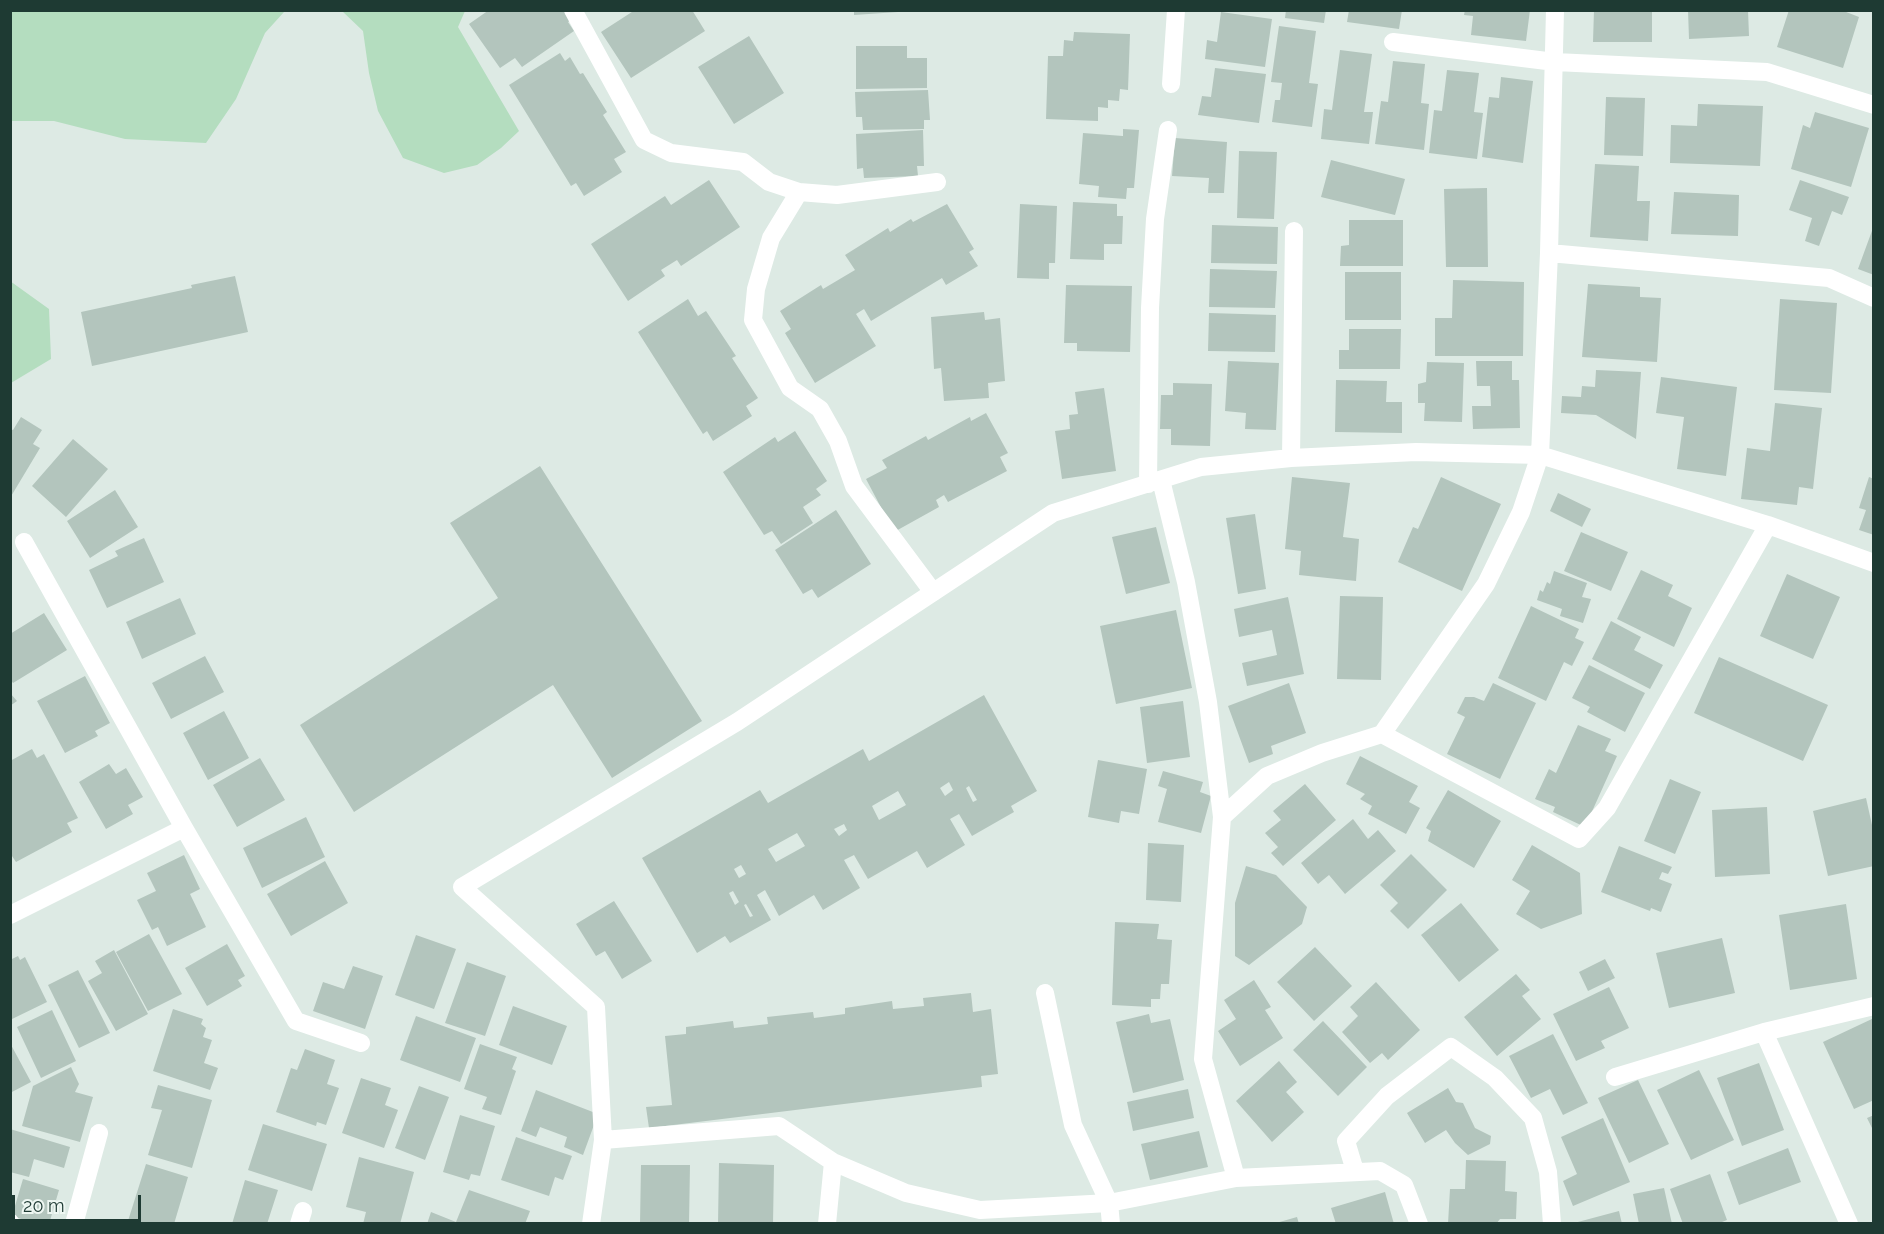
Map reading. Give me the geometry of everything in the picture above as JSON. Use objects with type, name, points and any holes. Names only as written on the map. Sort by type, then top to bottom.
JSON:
[{"type":"street","points":[[573,10],[644,140],[671,153],[742,162],[769,182],[799,192],[837,195],[937,182]]},
{"type":"street","points":[[1171,84],[1176,10]]},
{"type":"street","points":[[1222,817],[1267,776],[1322,753],[1382,734],[1486,584],[1521,512],[1540,455],[1549,254],[1555,10]]},
{"type":"street","points":[[1393,42],[1555,62],[1767,72],[1872,102]]},
{"type":"street","points":[[1168,130],[1155,219],[1150,308],[1154,482],[1186,582],[1206,691],[1222,817],[1203,1059],[1236,1178]]},
{"type":"street","points":[[799,192],[771,238],[756,290],[753,320],[790,388],[820,409],[838,441],[854,486],[933,592]]},
{"type":"street","points":[[1291,458],[1294,231]]},
{"type":"street","points":[[1549,254],[1829,278],[1874,298]]},
{"type":"street","points":[[591,1224],[603,1140],[596,1007],[462,887],[736,722],[1053,513],[1201,467],[1291,458],[1416,452],[1540,455],[1768,525],[1874,563]]},
{"type":"street","points":[[1382,734],[1579,839],[1607,808],[1768,525]]},
{"type":"street","points":[[24,542],[184,828],[296,1021],[361,1043]]},
{"type":"street","points":[[10,915],[184,828]]},
{"type":"street","points":[[1045,993],[1073,1125],[1109,1203],[1111,1224]]},
{"type":"street","points":[[1615,1077],[1764,1032],[1874,1006]]},
{"type":"street","points":[[1764,1032],[1849,1224]]},
{"type":"street","points":[[1354,1171],[1346,1141],[1387,1096],[1451,1047],[1495,1078],[1533,1118],[1548,1173],[1552,1224]]},
{"type":"street","points":[[603,1140],[778,1126],[833,1162],[906,1193],[980,1210],[1109,1203],[1236,1178],[1380,1171],[1404,1185],[1419,1224]]},
{"type":"street","points":[[74,1224],[99,1133]]},
{"type":"street","points":[[827,1224],[833,1162]]},
{"type":"green space","points":[[11,10],[288,11],[284,12],[265,33],[236,99],[206,143],[125,139],[54,121],[11,121]]},
{"type":"green space","points":[[342,11],[465,11],[458,27],[519,131],[501,148],[477,165],[444,173],[403,158],[378,111],[369,73],[363,31]]},
{"type":"green space","points":[[10,281],[49,309],[51,359],[11,383]]},
{"type":"building","points":[[489,10],[567,10],[573,19],[568,22],[574,31],[522,67],[515,58],[500,68],[469,24]]},
{"type":"building","points":[[635,10],[692,10],[705,31],[631,78],[601,32]]},
{"type":"building","points":[[854,10],[898,10],[898,12],[854,15]]},
{"type":"building","points":[[1286,10],[1326,10],[1324,23],[1285,18]]},
{"type":"building","points":[[1349,10],[1402,10],[1399,29],[1347,22]]},
{"type":"building","points":[[1465,10],[1530,10],[1526,41],[1471,35],[1473,16],[1464,15]]},
{"type":"building","points":[[1594,10],[1652,10],[1652,42],[1593,42]]},
{"type":"building","points":[[1688,10],[1748,10],[1749,36],[1689,39]]},
{"type":"building","points":[[1789,10],[1841,10],[1859,17],[1843,68],[1777,47]]},
{"type":"building","points":[[1221,12],[1272,19],[1265,67],[1205,59],[1207,40],[1217,42]]},
{"type":"building","points":[[1279,26],[1316,31],[1309,83],[1318,84],[1312,127],[1272,122],[1275,100],[1280,100],[1282,83],[1271,82]]},
{"type":"building","points":[[1074,32],[1130,34],[1128,90],[1120,89],[1119,101],[1108,100],[1108,108],[1098,107],[1098,121],[1046,119],[1048,56],[1063,56],[1064,40],[1073,41]]},
{"type":"building","points":[[749,36],[784,93],[734,124],[698,67]]},
{"type":"building","points":[[856,46],[907,46],[907,58],[927,58],[927,88],[856,89]]},
{"type":"building","points":[[1340,50],[1372,54],[1364,112],[1373,112],[1369,144],[1321,139],[1324,109],[1332,110]]},
{"type":"building","points":[[560,53],[565,61],[570,57],[580,74],[583,73],[607,112],[603,115],[626,152],[614,159],[622,172],[584,196],[576,183],[571,186],[509,85]]},
{"type":"building","points":[[1393,61],[1425,64],[1421,103],[1429,104],[1424,150],[1375,144],[1381,101],[1388,102]]},
{"type":"building","points":[[1215,68],[1266,74],[1259,123],[1198,115],[1202,96],[1211,97]]},
{"type":"building","points":[[1447,70],[1479,73],[1474,112],[1483,113],[1477,159],[1429,153],[1434,110],[1442,111]]},
{"type":"building","points":[[1501,77],[1533,81],[1523,163],[1482,157],[1489,97],[1499,98]]},
{"type":"building","points":[[928,90],[930,120],[924,120],[924,129],[863,130],[862,117],[856,117],[855,92]]},
{"type":"building","points":[[1606,97],[1645,98],[1643,156],[1604,155]]},
{"type":"building","points":[[1698,104],[1763,106],[1760,166],[1670,163],[1671,125],[1697,126]]},
{"type":"building","points":[[1815,112],[1869,128],[1851,187],[1791,169],[1803,125],[1810,128]]},
{"type":"building","points":[[1123,129],[1139,130],[1134,188],[1127,188],[1126,199],[1098,197],[1099,186],[1079,184],[1083,133],[1123,136]]},
{"type":"building","points":[[923,130],[924,166],[917,166],[918,176],[864,178],[863,168],[857,169],[856,134]]},
{"type":"building","points":[[1175,138],[1227,142],[1224,193],[1208,193],[1209,178],[1172,176]]},
{"type":"building","points":[[1239,151],[1277,152],[1274,219],[1237,218]]},
{"type":"building","points":[[1331,160],[1405,179],[1395,215],[1321,197]]},
{"type":"building","points":[[1595,164],[1639,166],[1637,201],[1650,201],[1648,241],[1590,237]]},
{"type":"building","points":[[709,180],[740,227],[681,266],[677,260],[661,270],[665,276],[628,301],[591,244],[665,196],[671,205]]},
{"type":"building","points":[[1800,180],[1849,197],[1842,215],[1832,211],[1819,246],[1805,241],[1812,218],[1789,210]]},
{"type":"building","points":[[1487,188],[1488,267],[1446,267],[1444,189]]},
{"type":"building","points":[[1674,192],[1739,195],[1738,236],[1671,234]]},
{"type":"building","points":[[1073,202],[1117,204],[1117,216],[1123,216],[1122,244],[1104,244],[1104,260],[1070,259]]},
{"type":"building","points":[[947,204],[974,249],[969,252],[978,266],[946,285],[942,278],[871,321],[864,309],[856,314],[876,346],[815,383],[785,333],[791,329],[780,311],[821,285],[823,289],[855,270],[845,255],[888,228],[890,232],[911,219],[913,222]]},
{"type":"building","points":[[1020,204],[1057,206],[1055,263],[1049,263],[1049,279],[1017,278]]},
{"type":"building","points":[[1349,220],[1403,220],[1403,266],[1340,266],[1341,246],[1349,245]]},
{"type":"building","points":[[1212,225],[1278,227],[1277,264],[1211,263]]},
{"type":"building","points":[[1874,229],[1874,275],[1858,269]]},
{"type":"building","points":[[1210,269],[1277,271],[1275,308],[1209,307]]},
{"type":"building","points":[[1345,272],[1401,272],[1401,320],[1345,320]]},
{"type":"building","points":[[235,276],[248,332],[92,366],[81,312],[192,288],[191,285]]},
{"type":"building","points":[[1453,280],[1524,282],[1523,356],[1435,356],[1435,318],[1452,318]]},
{"type":"building","points":[[1588,284],[1640,287],[1640,297],[1661,298],[1657,362],[1582,357]]},
{"type":"building","points":[[1066,285],[1132,286],[1130,352],[1077,351],[1077,343],[1064,343]]},
{"type":"building","points":[[688,299],[698,316],[706,311],[736,356],[732,358],[758,398],[746,406],[752,416],[713,441],[707,431],[703,434],[638,332]]},
{"type":"building","points":[[1780,299],[1837,303],[1831,393],[1774,390]]},
{"type":"building","points":[[984,312],[985,320],[1000,318],[1005,381],[988,383],[989,398],[944,401],[941,368],[934,369],[931,317]]},
{"type":"building","points":[[1209,313],[1276,315],[1275,352],[1208,351]]},
{"type":"building","points":[[1349,329],[1401,329],[1400,369],[1339,369],[1339,350],[1349,350]]},
{"type":"building","points":[[1228,361],[1279,363],[1276,430],[1245,429],[1246,413],[1225,411]]},
{"type":"building","points":[[1476,361],[1512,361],[1512,380],[1519,380],[1520,428],[1473,429],[1472,406],[1491,406],[1490,386],[1477,386]]},
{"type":"building","points":[[1427,362],[1464,363],[1462,422],[1424,421],[1425,403],[1418,403],[1418,384],[1426,382]]},
{"type":"building","points":[[1596,370],[1641,372],[1636,439],[1596,415],[1561,413],[1562,396],[1581,397],[1582,386],[1595,387]]},
{"type":"building","points":[[1661,377],[1737,387],[1726,476],[1677,469],[1684,417],[1656,413]]},
{"type":"building","points":[[1336,380],[1387,381],[1386,402],[1402,402],[1402,433],[1335,432]]},
{"type":"building","points":[[1173,383],[1212,384],[1210,446],[1171,445],[1171,429],[1160,429],[1161,395],[1173,395]]},
{"type":"building","points":[[1104,388],[1116,471],[1062,479],[1055,431],[1070,429],[1069,415],[1078,414],[1075,392]]},
{"type":"building","points":[[1775,403],[1822,408],[1813,489],[1799,487],[1797,505],[1741,499],[1747,448],[1770,451]]},
{"type":"building","points":[[986,413],[1008,453],[1000,457],[1007,471],[948,502],[944,495],[936,500],[939,507],[894,532],[866,479],[887,468],[882,460],[926,436],[928,440],[970,417],[971,421]]},
{"type":"building","points":[[21,417],[42,430],[33,444],[40,448],[10,498],[10,429],[13,430]]},
{"type":"building","points":[[795,431],[827,481],[816,489],[821,495],[803,507],[813,523],[781,544],[772,531],[764,535],[723,472],[775,437],[778,442]]},
{"type":"building","points":[[73,439],[108,469],[66,517],[32,486]]},
{"type":"building","points":[[540,466],[702,721],[612,778],[553,685],[354,812],[300,725],[498,598],[450,523]]},
{"type":"building","points":[[1292,477],[1350,483],[1343,537],[1359,539],[1356,581],[1299,575],[1301,551],[1285,549]]},
{"type":"building","points":[[1441,477],[1501,504],[1462,591],[1398,562],[1413,527],[1418,529]]},
{"type":"building","points":[[1869,477],[1874,479],[1874,535],[1859,530],[1866,510],[1859,508]]},
{"type":"building","points":[[115,490],[138,527],[90,558],[67,521]]},
{"type":"building","points":[[1558,493],[1591,509],[1582,527],[1550,511]]},
{"type":"building","points":[[836,510],[871,564],[818,598],[812,589],[803,594],[775,550]]},
{"type":"building","points":[[1255,514],[1266,589],[1238,594],[1226,518]]},
{"type":"building","points":[[1156,527],[1170,583],[1126,594],[1112,537]]},
{"type":"building","points":[[1581,532],[1628,552],[1611,591],[1564,571]]},
{"type":"building","points":[[144,538],[164,582],[107,608],[89,570],[118,556],[115,551]]},
{"type":"building","points":[[1641,570],[1673,585],[1668,596],[1692,608],[1674,647],[1617,619]]},
{"type":"building","points":[[1554,571],[1587,583],[1582,597],[1591,599],[1583,623],[1560,616],[1562,609],[1537,600],[1540,590],[1543,592],[1547,582],[1550,584]]},
{"type":"building","points":[[1787,574],[1840,597],[1813,659],[1760,636]]},
{"type":"building","points":[[1340,596],[1383,597],[1381,680],[1337,679]]},
{"type":"building","points":[[1288,597],[1304,674],[1247,686],[1242,663],[1277,655],[1272,630],[1239,637],[1234,609]]},
{"type":"building","points":[[180,598],[196,634],[142,659],[126,622]]},
{"type":"building","points":[[1531,606],[1579,629],[1575,638],[1584,642],[1572,666],[1564,662],[1546,701],[1498,678]]},
{"type":"building","points":[[1176,610],[1192,688],[1116,704],[1100,626]]},
{"type":"building","points":[[44,613],[67,650],[13,683],[10,679],[10,634]]},
{"type":"building","points":[[1611,621],[1641,637],[1634,650],[1663,665],[1650,689],[1592,659]]},
{"type":"building","points":[[205,656],[224,692],[171,719],[152,683]]},
{"type":"building","points":[[1719,657],[1828,705],[1803,761],[1694,713]]},
{"type":"building","points":[[1589,665],[1645,693],[1625,732],[1587,712],[1590,707],[1572,698]]},
{"type":"building","points":[[85,676],[110,723],[95,731],[98,736],[65,753],[37,701]]},
{"type":"building","points":[[1289,683],[1306,733],[1271,746],[1273,754],[1249,763],[1228,706]]},
{"type":"building","points":[[1493,683],[1536,703],[1500,779],[1447,754],[1465,717],[1457,713],[1465,697],[1474,697],[1484,701]]},
{"type":"building","points":[[10,693],[17,701],[10,706]]},
{"type":"building","points":[[984,695],[1037,791],[1011,806],[1014,812],[972,836],[959,814],[950,819],[965,845],[927,868],[917,851],[868,879],[854,855],[844,860],[860,888],[823,910],[814,895],[779,916],[765,890],[757,895],[771,920],[730,943],[725,936],[697,953],[642,858],[760,790],[768,803],[863,749],[869,761]],"holes":[[[949,782],[953,790],[945,796],[940,788]],[[969,786],[977,800],[973,802],[966,788]],[[898,791],[906,805],[879,820],[872,806]],[[844,824],[847,830],[839,836],[834,829]],[[797,833],[805,846],[776,862],[768,849]],[[741,865],[746,874],[739,878],[734,869]],[[733,891],[739,902],[735,905],[729,893]],[[746,904],[753,916],[750,917],[744,905]]]},
{"type":"building","points":[[1183,701],[1190,757],[1147,763],[1140,707]]},
{"type":"building","points":[[224,711],[249,758],[208,780],[183,733]]},
{"type":"building","points":[[1578,725],[1611,739],[1605,751],[1617,756],[1585,827],[1553,812],[1555,807],[1535,799],[1549,769],[1556,773]]},
{"type":"building","points":[[32,749],[37,758],[44,754],[78,818],[67,823],[72,832],[16,862],[10,853],[10,761]]},
{"type":"building","points":[[1360,756],[1418,786],[1409,802],[1420,808],[1406,834],[1368,814],[1372,806],[1360,799],[1365,794],[1346,784]]},
{"type":"building","points":[[260,758],[285,800],[237,827],[213,785]]},
{"type":"building","points":[[1098,760],[1147,769],[1139,814],[1121,811],[1119,823],[1088,817]]},
{"type":"building","points":[[109,764],[116,774],[126,768],[143,797],[128,805],[133,814],[106,829],[79,782]]},
{"type":"building","points":[[1163,771],[1203,782],[1200,792],[1211,796],[1201,833],[1158,822],[1167,789],[1158,786]]},
{"type":"building","points":[[1670,779],[1701,792],[1675,854],[1644,841]]},
{"type":"building","points":[[1305,784],[1336,820],[1283,866],[1271,853],[1278,847],[1265,833],[1281,820],[1273,811]]},
{"type":"building","points":[[1448,790],[1501,821],[1474,868],[1428,841],[1431,831],[1426,828]]},
{"type":"building","points":[[1866,798],[1874,834],[1874,866],[1828,876],[1813,811]]},
{"type":"building","points":[[1767,807],[1770,874],[1715,877],[1712,810]]},
{"type":"building","points":[[306,817],[325,857],[262,888],[243,848]]},
{"type":"building","points":[[1353,819],[1368,839],[1378,830],[1396,851],[1345,894],[1329,875],[1318,884],[1301,863]]},
{"type":"building","points":[[1148,843],[1184,845],[1181,902],[1146,900]]},
{"type":"building","points":[[1532,845],[1580,873],[1582,914],[1541,929],[1516,914],[1530,891],[1512,880]]},
{"type":"building","points":[[1619,846],[1672,867],[1668,874],[1662,872],[1659,879],[1672,884],[1661,912],[1651,908],[1650,911],[1601,892]]},
{"type":"building","points":[[1411,854],[1447,890],[1408,929],[1390,911],[1398,903],[1380,885]]},
{"type":"building","points":[[184,855],[200,889],[190,894],[206,927],[167,946],[158,927],[152,930],[137,900],[156,891],[147,873]]},
{"type":"building","points":[[325,861],[348,903],[291,936],[267,894]]},
{"type":"building","points":[[1246,866],[1276,875],[1307,907],[1302,924],[1249,965],[1235,956],[1235,903]]},
{"type":"building","points":[[614,901],[652,961],[622,979],[605,951],[596,956],[576,924]]},
{"type":"building","points":[[1461,903],[1499,950],[1459,982],[1421,935]]},
{"type":"building","points":[[1846,904],[1857,979],[1790,990],[1779,915]]},
{"type":"building","points":[[1115,922],[1159,924],[1157,939],[1172,940],[1169,984],[1161,984],[1160,999],[1151,999],[1151,1007],[1112,1005]]},
{"type":"building","points":[[149,934],[182,994],[148,1011],[116,952]]},
{"type":"building","points":[[416,935],[456,949],[434,1009],[395,995]]},
{"type":"building","points":[[1722,938],[1735,993],[1669,1008],[1656,953]]},
{"type":"building","points":[[227,944],[245,976],[238,980],[242,986],[207,1006],[185,968]]},
{"type":"building","points":[[1315,947],[1352,986],[1314,1021],[1277,982]]},
{"type":"building","points":[[114,950],[148,1014],[116,1031],[88,981],[102,973],[95,961]]},
{"type":"building","points":[[18,956],[20,960],[25,957],[47,1002],[10,1020],[10,960]]},
{"type":"building","points":[[1605,959],[1615,978],[1588,991],[1579,972]]},
{"type":"building","points":[[467,962],[506,976],[485,1036],[445,1023]]},
{"type":"building","points":[[353,966],[383,976],[365,1029],[313,1011],[323,982],[344,989]]},
{"type":"building","points":[[78,970],[110,1033],[79,1048],[48,985]]},
{"type":"building","points":[[1516,974],[1530,990],[1522,996],[1541,1019],[1497,1056],[1464,1017]]},
{"type":"building","points":[[1254,980],[1271,1007],[1265,1010],[1283,1038],[1240,1066],[1218,1031],[1236,1019],[1224,1000]]},
{"type":"building","points":[[1376,982],[1420,1030],[1388,1060],[1382,1053],[1370,1063],[1342,1032],[1358,1016],[1350,1007]]},
{"type":"building","points":[[1609,987],[1629,1028],[1601,1041],[1605,1048],[1576,1061],[1553,1014]]},
{"type":"building","points":[[971,993],[973,1012],[991,1009],[998,1074],[981,1076],[982,1087],[649,1128],[646,1107],[672,1105],[665,1036],[686,1034],[686,1027],[733,1021],[734,1028],[768,1024],[767,1017],[813,1012],[814,1018],[845,1014],[845,1008],[892,1001],[893,1009],[924,1006],[923,998]]},
{"type":"building","points":[[513,1006],[567,1026],[552,1065],[499,1045]]},
{"type":"building","points":[[173,1009],[203,1019],[201,1024],[206,1028],[203,1037],[212,1040],[204,1063],[218,1068],[210,1090],[153,1071]]},
{"type":"building","points":[[52,1010],[76,1061],[41,1078],[17,1027]]},
{"type":"building","points":[[1149,1014],[1151,1023],[1170,1019],[1184,1080],[1133,1093],[1116,1022]]},
{"type":"building","points":[[416,1016],[476,1038],[460,1082],[400,1060]]},
{"type":"building","points":[[1874,1018],[1874,1100],[1854,1109],[1823,1042]]},
{"type":"building","points":[[1323,1021],[1367,1067],[1338,1096],[1293,1050]]},
{"type":"building","points":[[1553,1034],[1588,1103],[1563,1115],[1550,1089],[1531,1098],[1509,1056]]},
{"type":"building","points":[[10,1043],[31,1082],[10,1093]]},
{"type":"building","points":[[480,1044],[517,1057],[512,1069],[516,1071],[501,1115],[482,1109],[487,1097],[464,1089]]},
{"type":"building","points":[[305,1049],[335,1060],[327,1084],[339,1088],[326,1125],[317,1122],[316,1126],[276,1112],[291,1068],[297,1070]]},
{"type":"building","points":[[1279,1061],[1297,1082],[1286,1092],[1304,1112],[1272,1142],[1236,1101]]},
{"type":"building","points":[[1759,1063],[1784,1130],[1742,1146],[1717,1078]]},
{"type":"building","points":[[71,1067],[79,1084],[75,1092],[93,1097],[80,1142],[22,1126],[33,1086]]},
{"type":"building","points":[[1699,1070],[1734,1140],[1691,1160],[1657,1090]]},
{"type":"building","points":[[361,1078],[391,1088],[385,1105],[398,1110],[384,1148],[342,1133]]},
{"type":"building","points":[[1638,1080],[1669,1144],[1629,1163],[1598,1098]]},
{"type":"building","points":[[158,1085],[212,1100],[192,1168],[148,1155],[162,1110],[151,1108]]},
{"type":"building","points":[[419,1086],[449,1097],[425,1160],[395,1148]]},
{"type":"building","points":[[1448,1088],[1456,1102],[1463,1103],[1475,1128],[1491,1136],[1490,1144],[1468,1155],[1455,1143],[1446,1130],[1425,1143],[1407,1113]]},
{"type":"building","points":[[1188,1089],[1194,1118],[1133,1131],[1127,1102]]},
{"type":"building","points":[[536,1090],[598,1114],[583,1155],[564,1147],[567,1137],[540,1127],[536,1137],[521,1131]]},
{"type":"building","points":[[460,1115],[495,1126],[480,1176],[471,1174],[469,1180],[443,1172]]},
{"type":"building","points":[[1874,1115],[1874,1132],[1867,1118]]},
{"type":"building","points":[[1603,1118],[1630,1182],[1573,1206],[1563,1181],[1577,1174],[1561,1137]]},
{"type":"building","points":[[263,1124],[327,1144],[312,1191],[248,1170]]},
{"type":"building","points":[[10,1129],[70,1147],[64,1168],[34,1159],[29,1177],[10,1172]]},
{"type":"building","points":[[1199,1131],[1208,1167],[1150,1180],[1141,1144]]},
{"type":"building","points":[[516,1137],[572,1156],[563,1180],[555,1177],[549,1196],[501,1180]]},
{"type":"building","points":[[1788,1148],[1801,1182],[1739,1205],[1727,1172]]},
{"type":"building","points":[[359,1157],[414,1172],[400,1224],[363,1224],[366,1212],[346,1207]]},
{"type":"building","points":[[1466,1160],[1506,1161],[1505,1191],[1517,1192],[1516,1219],[1500,1219],[1496,1224],[1448,1224],[1450,1189],[1465,1189]]},
{"type":"building","points":[[719,1163],[774,1165],[773,1224],[718,1224]]},
{"type":"building","points":[[146,1164],[188,1177],[174,1224],[127,1224]]},
{"type":"building","points":[[641,1165],[690,1165],[689,1224],[640,1224]]},
{"type":"building","points":[[1710,1174],[1727,1220],[1717,1224],[1683,1224],[1670,1189]]},
{"type":"building","points":[[23,1179],[59,1190],[49,1224],[37,1224],[12,1216]]},
{"type":"building","points":[[245,1180],[278,1190],[267,1224],[232,1224]]},
{"type":"building","points":[[1664,1188],[1672,1224],[1639,1224],[1633,1194]]},
{"type":"building","points":[[469,1190],[530,1211],[525,1224],[427,1224],[431,1212],[456,1222]]},
{"type":"building","points":[[1385,1192],[1394,1224],[1336,1224],[1331,1208]]},
{"type":"building","points":[[1619,1211],[1622,1224],[1574,1223]]},
{"type":"building","points":[[1297,1217],[1299,1224],[1276,1224],[1276,1223]]}]
